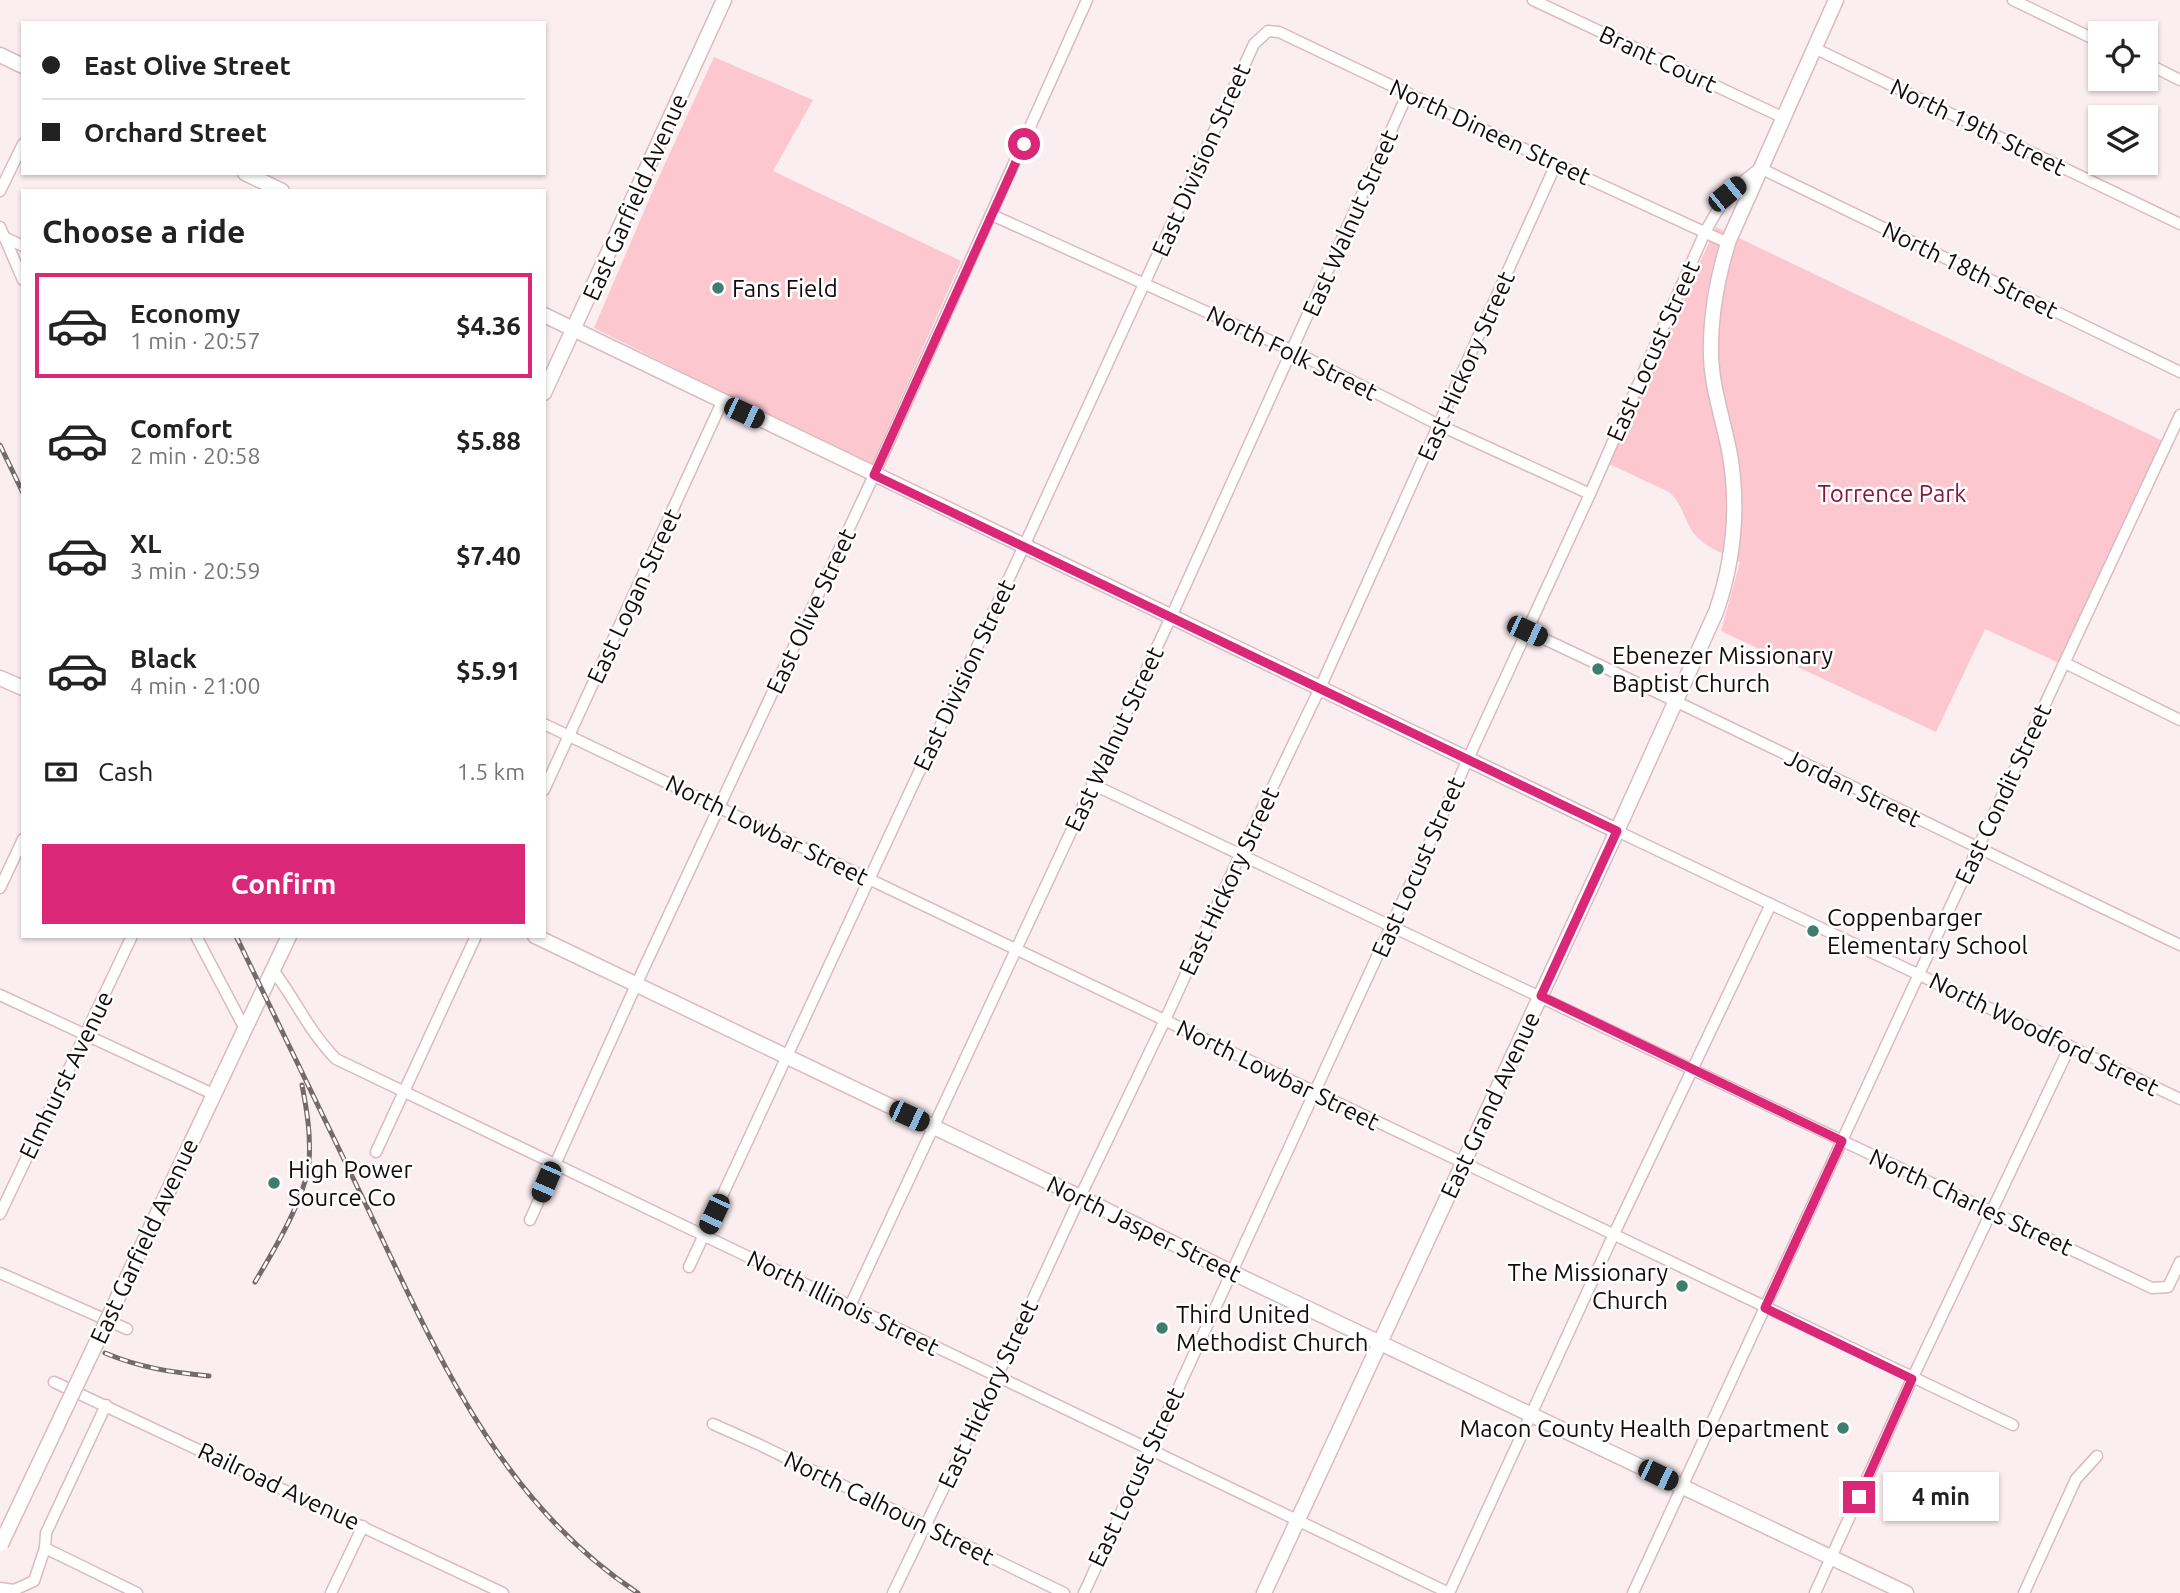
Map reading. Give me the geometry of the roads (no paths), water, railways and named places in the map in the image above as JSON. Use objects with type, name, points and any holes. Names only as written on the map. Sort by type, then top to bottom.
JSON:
[{"type":"street","name":"East Garfield Avenue","points":[[546,389],[724,0]]},
{"type":"street","name":"East Olive Street","points":[[530,1220],[636,985],[874,475],[1087,0]]},
{"type":"street","name":"Brant Court","points":[[1533,0],[1784,118]]},
{"type":"street","name":"East Locust Street","points":[[1084,1593],[1590,494],[1705,232],[1727,194],[1760,168],[1836,0]]},
{"type":"street","points":[[2013,0],[2088,36]]},
{"type":"street","name":"North Dineen Street","points":[[1254,44],[1268,31],[1279,32],[1728,243]]},
{"type":"street","name":"East Division Street","points":[[689,1267],[1254,44]]},
{"type":"street","name":"North 19th Street","points":[[1814,48],[2180,224]]},
{"type":"street","points":[[0,55],[21,65]]},
{"type":"street","points":[[2158,69],[2180,80]]},
{"type":"street","name":"East Walnut Street","points":[[850,1306],[1171,617],[1408,93]]},
{"type":"street","points":[[0,191],[21,148]]},
{"type":"street","name":"East Hickory Street","points":[[893,1593],[998,1377],[1320,688],[1556,164]]},
{"type":"street","name":"East Grand Avenue","points":[[1264,1593],[1716,612],[1731,562],[1736,516],[1711,357],[1712,311],[1728,243],[1760,168]]},
{"type":"street","name":"North 18th Street","points":[[1760,168],[2180,372]]},
{"type":"street","points":[[249,175],[278,189]]},
{"type":"street","name":"North Folk Street","points":[[992,215],[1293,351],[1439,425],[1590,494]]},
{"type":"street","points":[[2,232],[21,245]]},
{"type":"street","points":[[2,232],[21,275]]},
{"type":"street","name":"North Woodford Street","points":[[546,316],[2180,1099]]},
{"type":"street","name":"East Logan Street","points":[[546,786],[723,402]]},
{"type":"street","name":"East Condit Street","points":[[1633,1593],[2180,415]]},
{"type":"street","name":"Jordan Street","points":[[1527,631],[2180,945]]},
{"type":"street","points":[[2065,663],[2180,720]]},
{"type":"street","points":[[0,678],[21,687]]},
{"type":"street","name":"North Lowbar Street","points":[[546,725],[2012,1426]]},
{"type":"street","name":"North Charles Street","points":[[1092,783],[2152,1288],[2168,1287],[2180,1262]]},
{"type":"street","points":[[0,888],[21,843]]},
{"type":"street","points":[[1449,1593],[1613,1236],[1770,904]]},
{"type":"street","name":"Elmhurst Avenue","points":[[0,1214],[131,938]]},
{"type":"street","points":[[197,938],[244,1028]]},
{"type":"street","name":"East Garfield Avenue","points":[[1,1545],[288,938]]},
{"type":"street","points":[[376,1152],[475,938]]},
{"type":"street","name":"North Jasper Street","points":[[539,938],[1231,1272],[1906,1593]]},
{"type":"street","name":"North Illinois Street","points":[[273,970],[291,993],[319,1043],[336,1059],[1449,1593]]},
{"type":"street","points":[[0,995],[213,1094]]},
{"type":"street","points":[[1815,1593],[1912,1379],[2070,1046]]},
{"type":"street","points":[[0,1273],[127,1329]]},
{"type":"street","name":"Railroad Avenue","points":[[54,1382],[503,1593]]},
{"type":"street","points":[[0,1588],[14,1590],[34,1581],[46,1548],[46,1532],[106,1405]]},
{"type":"street","name":"North Calhoun Street","points":[[713,1424],[1064,1593]]},
{"type":"street","points":[[2024,1593],[2076,1479],[2097,1456]]},
{"type":"street","points":[[331,1593],[363,1526]]},
{"type":"street","points":[[46,1548],[138,1593]]},
{"type":"railway","points":[[0,445],[21,489]]},
{"type":"railway","points":[[237,938],[419,1317],[477,1421],[510,1470],[547,1515],[590,1557],[638,1593]]},
{"type":"railway","points":[[255,1282],[288,1224],[306,1176],[309,1142],[302,1085]]},
{"type":"railway","points":[[105,1353],[156,1369],[209,1376]]},
{"type":"place","name":"Fans Field","points":[[718,288]]},
{"type":"place","name":"Ebenezer Missionary Baptist Church","points":[[1598,669]]},
{"type":"place","name":"Coppenbarger Elementary School","points":[[1813,931]]},
{"type":"place","name":"High Power Source Co","points":[[274,1183]]},
{"type":"place","name":"The Missionary Church","points":[[1682,1286]]},
{"type":"place","name":"Third United Methodist Church","points":[[1162,1328]]},
{"type":"place","name":"Macon County Health Department","points":[[1843,1428]]},
{"type":"park label","name":"Torrence Park","points":[[1892,493]]}]
